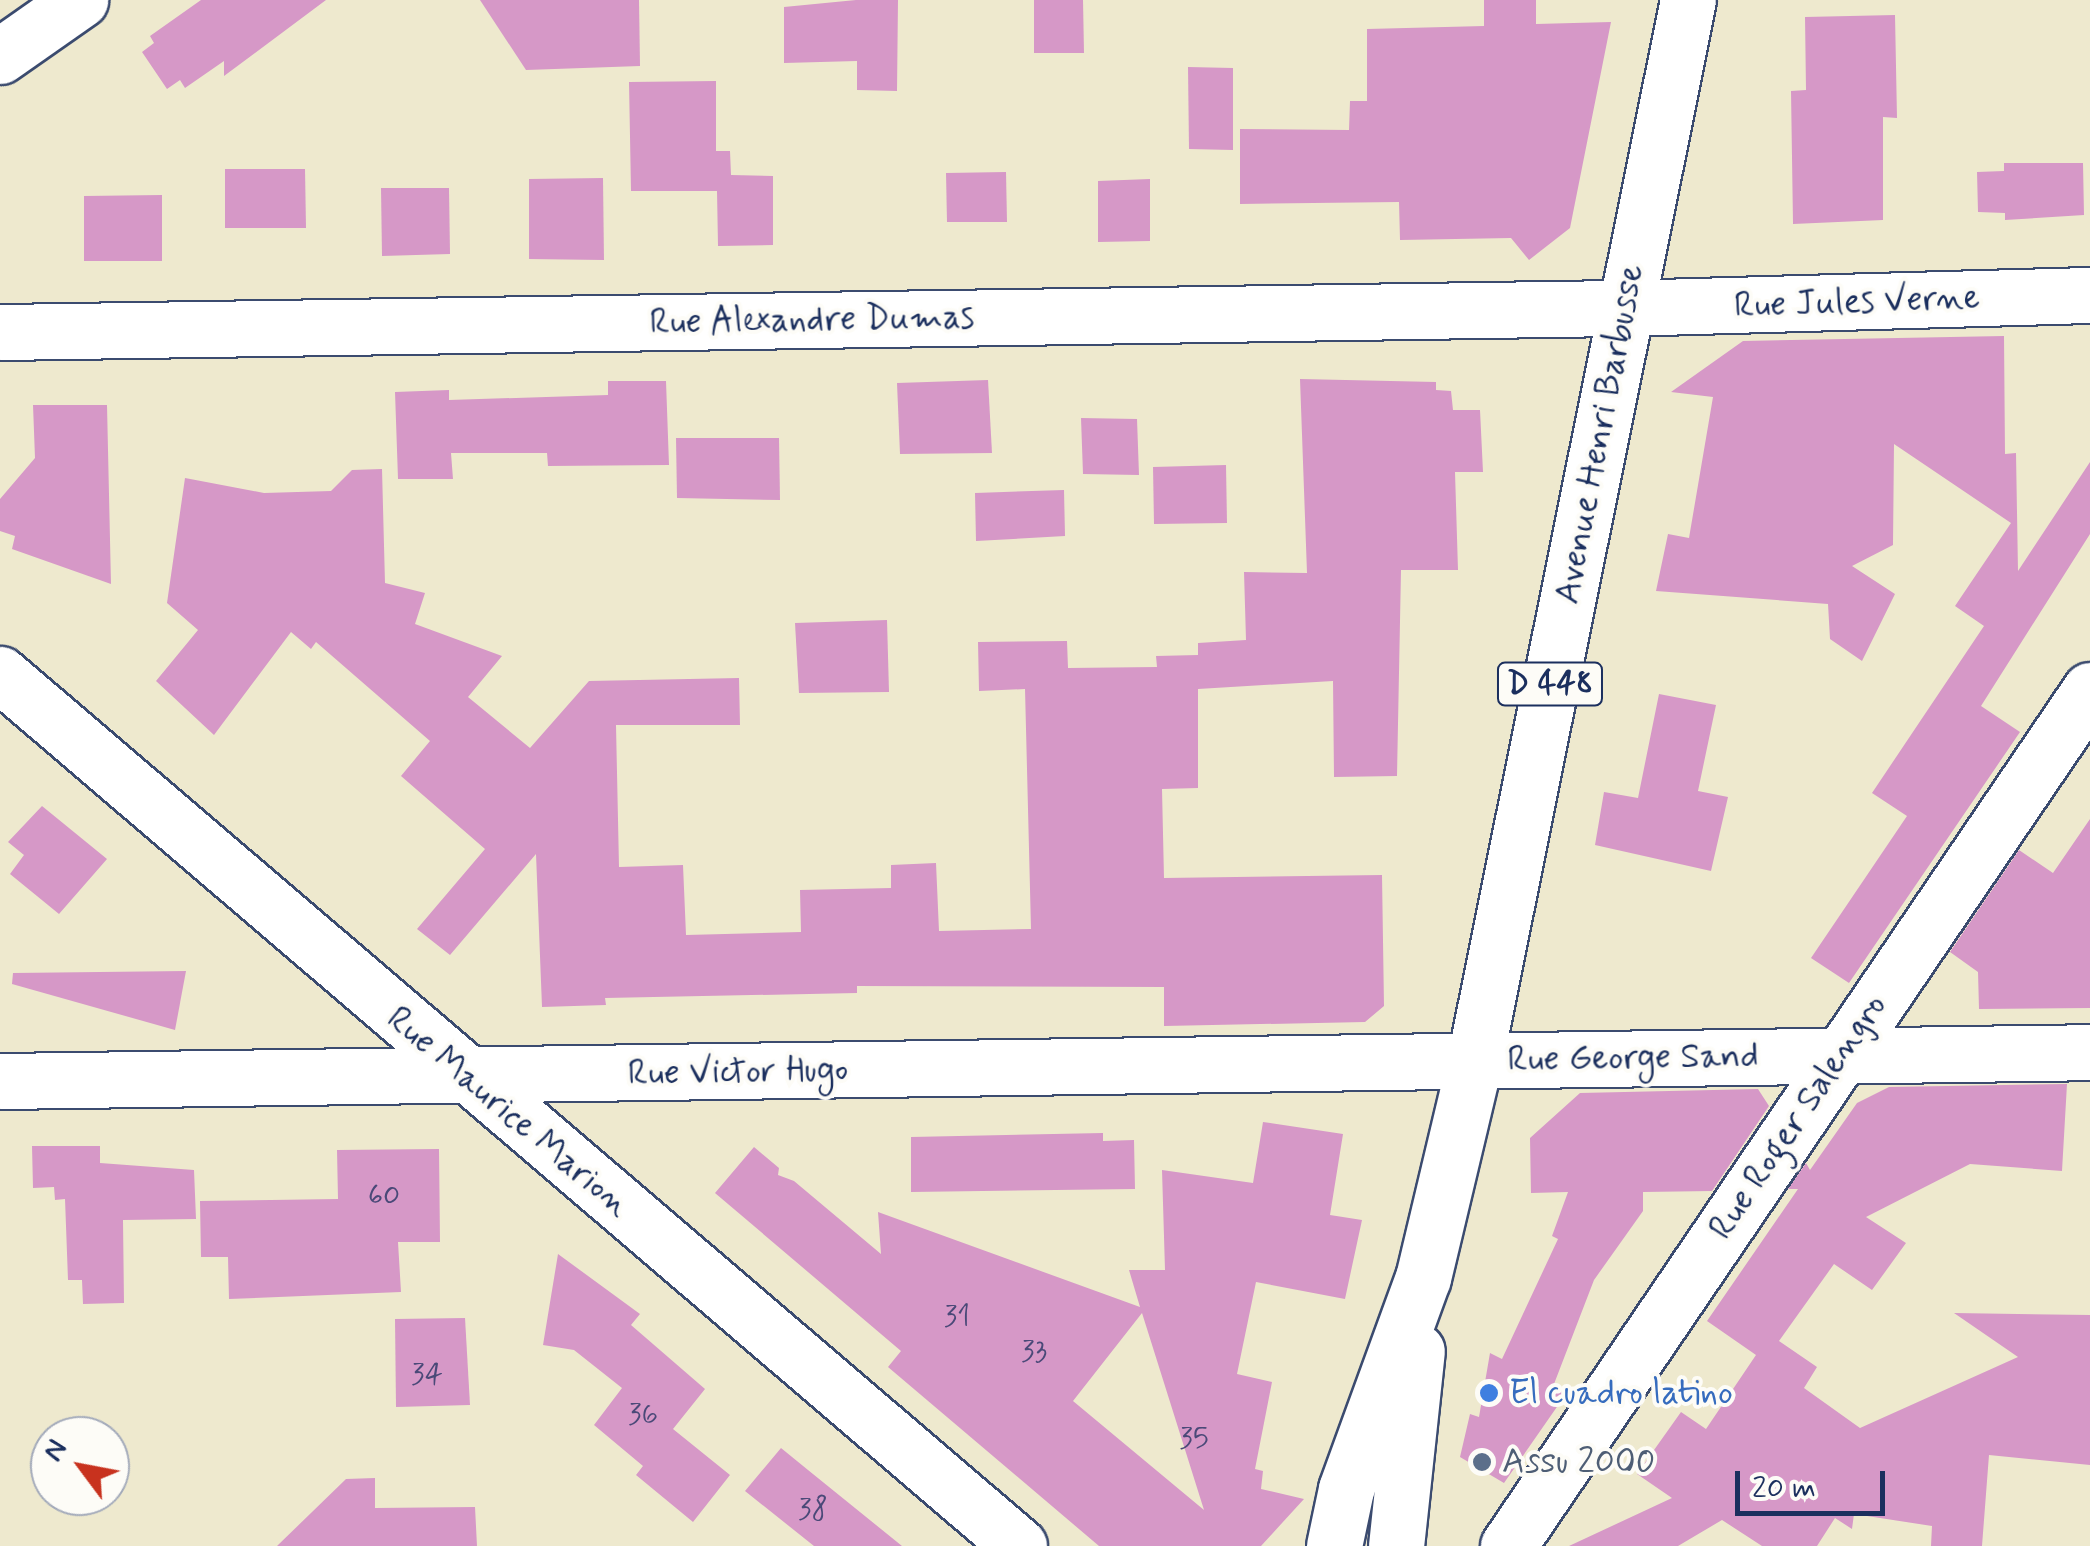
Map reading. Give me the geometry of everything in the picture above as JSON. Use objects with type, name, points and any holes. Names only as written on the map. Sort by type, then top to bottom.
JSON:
[{"type":"street","points":[[0,56],[80,0]]},
{"type":"street","name":"Avenue Henri Barbusse","points":[[1334,1546],[1346,1489],[1423,1278],[1475,1059],[1688,0]]},
{"type":"street","name":"Rue Jules Verne","points":[[1624,308],[2090,295]]},
{"type":"street","name":"Rue Alexandre Dumas","points":[[0,332],[1624,308]]},
{"type":"street","name":"Rue Maurice Marion","points":[[0,674],[466,1077],[1019,1546]]},
{"type":"street","name":"Rue Roger Salengro","points":[[1508,1546],[2090,690]]},
{"type":"street","name":"Rue George Sand","points":[[1475,1059],[2090,1052]]},
{"type":"street","name":"Rue Victor Hugo","points":[[0,1081],[1475,1059]]},
{"type":"street","name":"Avenue Henri Barbusse","points":[[1399,1543],[1423,1278]]},
{"type":"building","points":[[201,0],[326,0],[224,76],[224,61],[185,88],[180,80],[167,89],[142,52],[154,43],[150,36]]},
{"type":"building","points":[[480,0],[639,0],[640,66],[526,70]]},
{"type":"building","points":[[898,0],[897,91],[857,90],[857,61],[784,63],[784,7]]},
{"type":"building","points":[[1034,0],[1083,0],[1084,53],[1034,53]]},
{"type":"building","points":[[1484,0],[1536,0],[1536,24],[1611,22],[1570,228],[1529,260],[1511,238],[1400,240],[1399,202],[1240,204],[1240,129],[1349,130],[1350,101],[1367,101],[1367,29],[1484,26]]},
{"type":"building","points":[[1895,15],[1897,118],[1883,117],[1883,220],[1793,224],[1791,91],[1806,90],[1805,17]]},
{"type":"building","points":[[1188,67],[1233,68],[1233,150],[1189,149]]},
{"type":"building","points":[[716,81],[716,151],[730,151],[731,175],[773,176],[773,245],[718,246],[717,191],[631,191],[629,82]]},
{"type":"building","points":[[2004,163],[2083,163],[2084,215],[2005,220],[2005,213],[1978,212],[1977,172],[2004,171]]},
{"type":"building","points":[[225,169],[305,169],[306,228],[225,228]]},
{"type":"building","points":[[1006,172],[1007,222],[947,222],[946,173]]},
{"type":"building","points":[[603,178],[604,260],[529,259],[529,179]]},
{"type":"building","points":[[1150,179],[1150,241],[1098,242],[1098,181]]},
{"type":"building","points":[[381,188],[449,188],[450,254],[382,256]]},
{"type":"building","points":[[162,195],[162,261],[84,261],[84,196]]},
{"type":"building","points":[[2004,336],[2005,454],[2016,453],[2018,571],[2090,462],[2090,534],[1981,706],[2020,732],[1849,983],[1811,958],[1907,816],[1872,793],[1984,626],[1955,606],[2011,523],[1894,444],[1893,545],[1852,566],[1895,594],[1862,661],[1830,639],[1828,604],[1656,591],[1668,534],[1689,538],[1713,397],[1671,392],[1743,341]]},
{"type":"building","points":[[1300,379],[1436,382],[1436,390],[1451,391],[1453,410],[1480,410],[1483,472],[1455,472],[1458,570],[1401,570],[1397,776],[1334,777],[1333,681],[1198,689],[1198,643],[1246,640],[1244,572],[1307,573]]},
{"type":"building","points":[[988,380],[992,453],[900,454],[897,383]]},
{"type":"building","points":[[608,381],[666,381],[669,465],[548,466],[547,453],[451,453],[453,479],[398,479],[395,392],[449,390],[449,400],[608,395]]},
{"type":"building","points":[[33,405],[107,405],[111,584],[12,549],[15,536],[0,531],[0,499],[35,458]]},
{"type":"building","points":[[1081,418],[1137,419],[1139,475],[1083,474]]},
{"type":"building","points":[[676,438],[779,438],[780,500],[677,498]]},
{"type":"building","points":[[1226,465],[1227,523],[1154,524],[1153,467]]},
{"type":"building","points":[[382,469],[385,583],[425,593],[415,624],[502,656],[468,697],[530,748],[589,681],[739,678],[740,725],[616,725],[619,867],[683,865],[686,935],[801,932],[800,890],[891,888],[891,865],[936,863],[939,931],[1031,929],[1025,689],[979,691],[978,642],[1067,641],[1068,668],[1157,667],[1156,656],[1198,655],[1198,788],[1162,789],[1164,878],[1382,875],[1384,1006],[1365,1022],[1164,1026],[1164,987],[857,986],[857,993],[605,998],[606,1005],[542,1007],[536,854],[450,955],[417,929],[485,849],[401,776],[430,741],[316,642],[311,649],[291,632],[214,735],[156,681],[198,630],[167,603],[185,478],[264,493],[331,491],[352,470]]},
{"type":"building","points":[[1064,490],[1065,536],[976,541],[975,493]]},
{"type":"building","points":[[887,620],[889,692],[799,693],[795,623]]},
{"type":"building","points":[[1659,694],[1716,705],[1698,791],[1728,797],[1711,871],[1595,845],[1604,792],[1638,798]]},
{"type":"building","points":[[42,806],[107,859],[59,914],[10,874],[24,855],[8,842]]},
{"type":"building","points":[[2090,819],[2090,1008],[1979,1009],[1978,972],[1950,952],[2019,850],[2053,873]]},
{"type":"building","points":[[186,971],[175,1030],[12,984],[13,973]]},
{"type":"building","points":[[2067,1084],[2062,1171],[1970,1164],[1866,1217],[1906,1243],[1872,1290],[1834,1264],[1779,1341],[1817,1367],[1804,1388],[1860,1428],[2018,1357],[1954,1313],[2090,1315],[2090,1465],[1989,1455],[1982,1546],[1931,1546],[1932,1526],[1854,1514],[1852,1529],[1835,1518],[1817,1546],[1762,1546],[1722,1520],[1678,1546],[1569,1546],[1672,1498],[1637,1474],[1681,1412],[1706,1429],[1756,1355],[1707,1321],[1798,1189],[1788,1189],[1806,1163],[1810,1170],[1857,1103],[1889,1087]]},
{"type":"building","points":[[1758,1089],[1769,1106],[1712,1191],[1643,1192],[1643,1211],[1594,1280],[1554,1384],[1568,1391],[1504,1483],[1460,1457],[1470,1414],[1479,1417],[1490,1353],[1502,1359],[1558,1239],[1552,1236],[1568,1192],[1531,1193],[1530,1138],[1580,1093]]},
{"type":"building","points":[[1263,1122],[1343,1134],[1330,1215],[1362,1220],[1345,1299],[1256,1282],[1237,1374],[1272,1382],[1255,1469],[1263,1471],[1261,1489],[1304,1499],[1261,1546],[1099,1546],[888,1367],[901,1351],[715,1193],[754,1147],[779,1168],[778,1175],[794,1181],[881,1254],[878,1212],[1140,1307],[1129,1270],[1165,1270],[1162,1170],[1253,1183]],"holes":[[[1142,1313],[1204,1510],[1073,1401]]]},
{"type":"building","points":[[1103,1133],[1103,1141],[1134,1140],[1135,1189],[911,1192],[911,1137]]},
{"type":"building","points":[[32,1146],[100,1146],[100,1163],[194,1170],[196,1219],[123,1220],[124,1303],[83,1304],[82,1280],[68,1280],[65,1199],[55,1200],[54,1187],[33,1188]]},
{"type":"building","points":[[439,1149],[440,1242],[398,1242],[401,1292],[229,1299],[228,1257],[201,1257],[200,1201],[338,1199],[337,1150]]},
{"type":"building","points":[[558,1254],[640,1314],[631,1325],[705,1389],[673,1429],[730,1475],[693,1522],[636,1475],[643,1466],[594,1425],[622,1388],[574,1350],[543,1345]]},
{"type":"building","points":[[465,1318],[470,1405],[396,1407],[395,1319]]},
{"type":"building","points":[[781,1448],[902,1546],[814,1546],[745,1491]]},
{"type":"building","points":[[375,1478],[375,1508],[475,1507],[477,1546],[277,1546],[346,1479]]},
{"type":"place","name":"El cuadro latino","points":[[1489,1393]]},
{"type":"place","name":"Assu 2000","points":[[1482,1462]]}]
